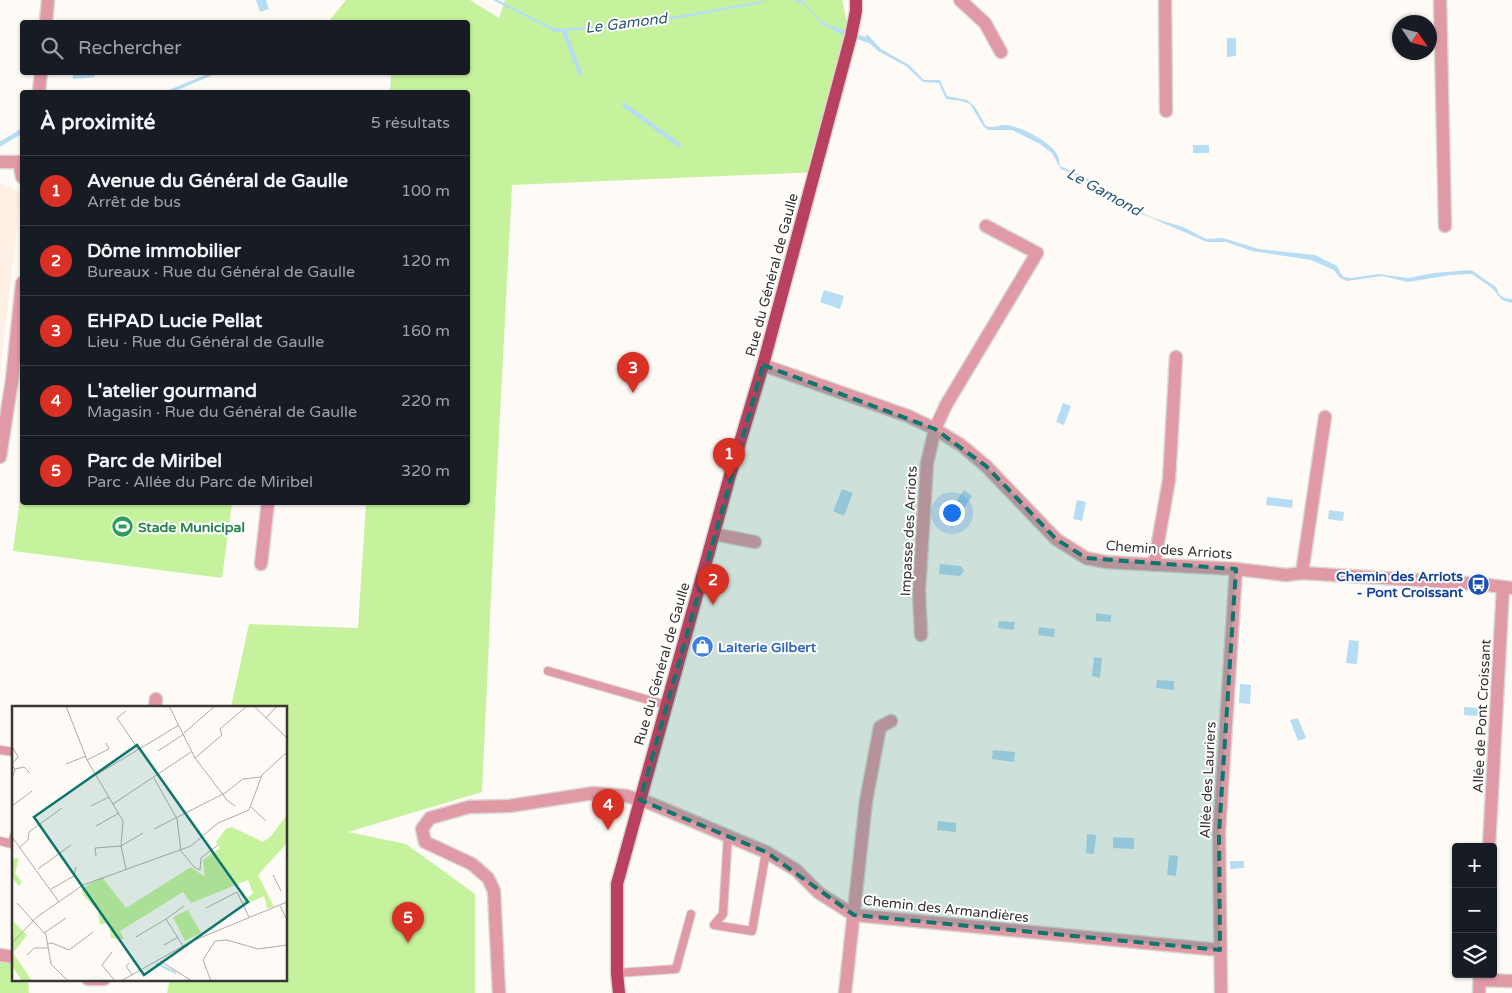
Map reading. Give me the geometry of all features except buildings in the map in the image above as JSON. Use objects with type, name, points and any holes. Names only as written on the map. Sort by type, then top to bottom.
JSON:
[{"type":"main road","name":"Rue du Général de Gaulle","points":[[619,993],[617,972],[617,884],[714,534],[764,365],[845,58],[856,6]]},
{"type":"street","points":[[46,20],[48,0]]},
{"type":"street","points":[[960,0],[985,23],[1001,52]]},
{"type":"street","points":[[1165,0],[1166,111]]},
{"type":"street","points":[[1440,0],[1445,226]]},
{"type":"street","points":[[39,90],[41,75]]},
{"type":"street","points":[[0,162],[20,158]]},
{"type":"street","name":"Impasse des Arriots","points":[[921,636],[919,591],[921,550],[927,463],[935,429],[946,404],[1037,253],[986,226]]},
{"type":"street","points":[[0,457],[17,380],[20,322]]},
{"type":"street","points":[[1154,565],[1169,480],[1176,357]]},
{"type":"street","name":"Chemin des Arriots","points":[[764,365],[908,416],[935,429],[961,445],[986,466],[1056,539],[1086,558],[1106,562],[1508,588]]},
{"type":"street","points":[[1302,574],[1325,417]]},
{"type":"street","points":[[261,564],[268,505]]},
{"type":"street","points":[[714,534],[755,542]]},
{"type":"street","name":"Allée des Lauriers","points":[[1221,993],[1219,833],[1236,570]]},
{"type":"street","name":"Allée de Pont Croissant","points":[[1489,843],[1508,588]]},
{"type":"street","points":[[845,993],[866,801],[880,727],[890,721]]},
{"type":"street","name":"Chemin des Armandières","points":[[499,993],[494,891],[488,878],[472,864],[425,842],[422,829],[430,818],[469,807],[509,806],[594,793],[627,796],[640,800],[766,852],[796,870],[819,893],[854,915],[1220,950]]},
{"type":"street","points":[[1480,983],[1512,981]]},
{"type":"lane","points":[[548,671],[666,706]]},
{"type":"lane","points":[[728,836],[723,914],[714,925],[752,931],[766,852]]},
{"type":"lane","points":[[617,972],[676,969],[691,914]]},
{"type":"highlighted area","points":[[763,365],[935,429],[986,466],[1056,539],[1086,558],[1236,569],[1219,833],[1220,950],[854,915],[766,852],[640,800]]},
{"type":"shaded area","points":[[0,183],[20,192],[20,201],[0,374]]},
{"type":"green space","points":[[346,0],[470,0],[499,18],[505,0],[842,0],[854,52],[820,172],[512,185],[482,792],[348,832],[406,844],[475,894],[475,993],[167,993],[170,980],[288,980],[288,706],[231,706],[249,624],[358,628],[366,505],[470,505],[470,90],[390,90],[391,75],[470,75],[470,20],[330,20]]},
{"type":"green space","name":"Stade Municipal","points":[[20,499],[20,505],[232,505],[222,578],[13,551]]},
{"type":"green space","points":[[0,961],[12,964],[12,980],[28,980],[29,993],[0,993]]},
{"type":"water","points":[[256,0],[266,0],[269,9],[260,12]]},
{"type":"water","points":[[493,0],[498,0],[551,27],[562,29],[643,22],[767,0],[758,4],[641,25],[555,32]]},
{"type":"water","points":[[794,0],[802,0],[821,21],[840,30],[840,33],[821,24],[807,7]]},
{"type":"water","points":[[867,34],[881,49],[909,65],[924,80],[940,80],[947,96],[967,100],[975,107],[986,126],[1011,126],[1034,135],[1054,149],[1060,166],[1090,180],[1112,198],[1128,202],[1127,205],[1153,218],[1183,227],[1206,239],[1223,238],[1259,249],[1315,255],[1337,266],[1344,277],[1351,278],[1379,274],[1408,278],[1434,273],[1471,270],[1496,287],[1499,294],[1504,298],[1512,299],[1512,303],[1502,300],[1492,288],[1472,274],[1450,275],[1408,282],[1382,276],[1347,281],[1340,278],[1334,270],[1311,260],[1252,251],[1226,242],[1207,242],[1110,200],[1082,178],[1061,169],[1052,153],[1040,144],[1012,130],[989,130],[984,127],[970,104],[946,99],[939,83],[923,82],[906,66],[878,51],[865,39]]},
{"type":"water","points":[[1227,38],[1236,38],[1236,56],[1227,57]]},
{"type":"water","points":[[73,75],[94,75],[95,77],[73,79]]},
{"type":"water","points":[[205,75],[212,75],[178,90],[169,90]]},
{"type":"water","points":[[1193,145],[1209,145],[1209,153],[1193,153]]},
{"type":"water","points":[[824,290],[844,296],[840,309],[820,302]]},
{"type":"water","points":[[1063,403],[1071,406],[1064,425],[1056,422]]},
{"type":"water","points":[[842,489],[853,493],[844,516],[833,511]]},
{"type":"water","points":[[964,490],[972,496],[960,514],[955,513],[952,508]]},
{"type":"water","points":[[1267,497],[1293,500],[1292,508],[1266,505]]},
{"type":"water","points":[[1077,500],[1086,502],[1082,521],[1073,519]]},
{"type":"water","points":[[1329,510],[1344,512],[1343,521],[1328,519]]},
{"type":"water","points":[[940,564],[961,566],[964,571],[960,576],[939,574]]},
{"type":"water","points":[[1096,613],[1111,615],[1111,622],[1096,621]]},
{"type":"water","points":[[999,621],[1015,622],[1014,630],[998,628]]},
{"type":"water","points":[[1039,627],[1055,629],[1054,637],[1038,635]]},
{"type":"water","points":[[1349,640],[1359,641],[1357,664],[1346,663]]},
{"type":"water","points":[[1094,657],[1102,658],[1100,678],[1092,676]]},
{"type":"water","points":[[1157,680],[1174,681],[1174,690],[1156,688]]},
{"type":"water","points":[[1240,684],[1251,685],[1250,704],[1239,703]]},
{"type":"water","points":[[1464,707],[1480,708],[1479,716],[1464,715]]},
{"type":"water","points":[[1298,718],[1306,738],[1298,741],[1290,720]]},
{"type":"water","points":[[993,750],[1015,752],[1014,762],[992,759]]},
{"type":"water","points":[[938,821],[956,823],[956,832],[937,830]]},
{"type":"water","points":[[1087,834],[1096,835],[1094,854],[1086,853]]},
{"type":"water","points":[[1113,837],[1134,838],[1134,849],[1113,848]]},
{"type":"water","points":[[1169,855],[1178,856],[1176,876],[1167,875]]},
{"type":"water","points":[[1230,861],[1244,861],[1244,868],[1230,869]]},
{"type":"waterway","name":"Le Gamond","points":[[835,29],[870,41]]},
{"type":"waterway","points":[[564,31],[580,73]]},
{"type":"waterway","points":[[624,105],[679,145]]},
{"type":"waterway","name":"Le Gamond","points":[[0,144],[20,132]]},
{"type":"place","name":"EHPAD Lucie Pellat","points":[[633,393]]},
{"type":"place","name":"Avenue du Général de Gaulle","points":[[729,479]]},
{"type":"place","name":"Stade Municipal","points":[[122,527]]},
{"type":"place","name":"Chemin des Arriots - Pont Croissant","points":[[1479,584]]},
{"type":"place","name":"Dôme immobilier","points":[[713,605]]},
{"type":"place","name":"Laiterie Gilbert","points":[[702,647]]},
{"type":"place","name":"L'atelier gourmand","points":[[608,830]]},
{"type":"place","name":"Parc de Miribel","points":[[408,943]]}]
